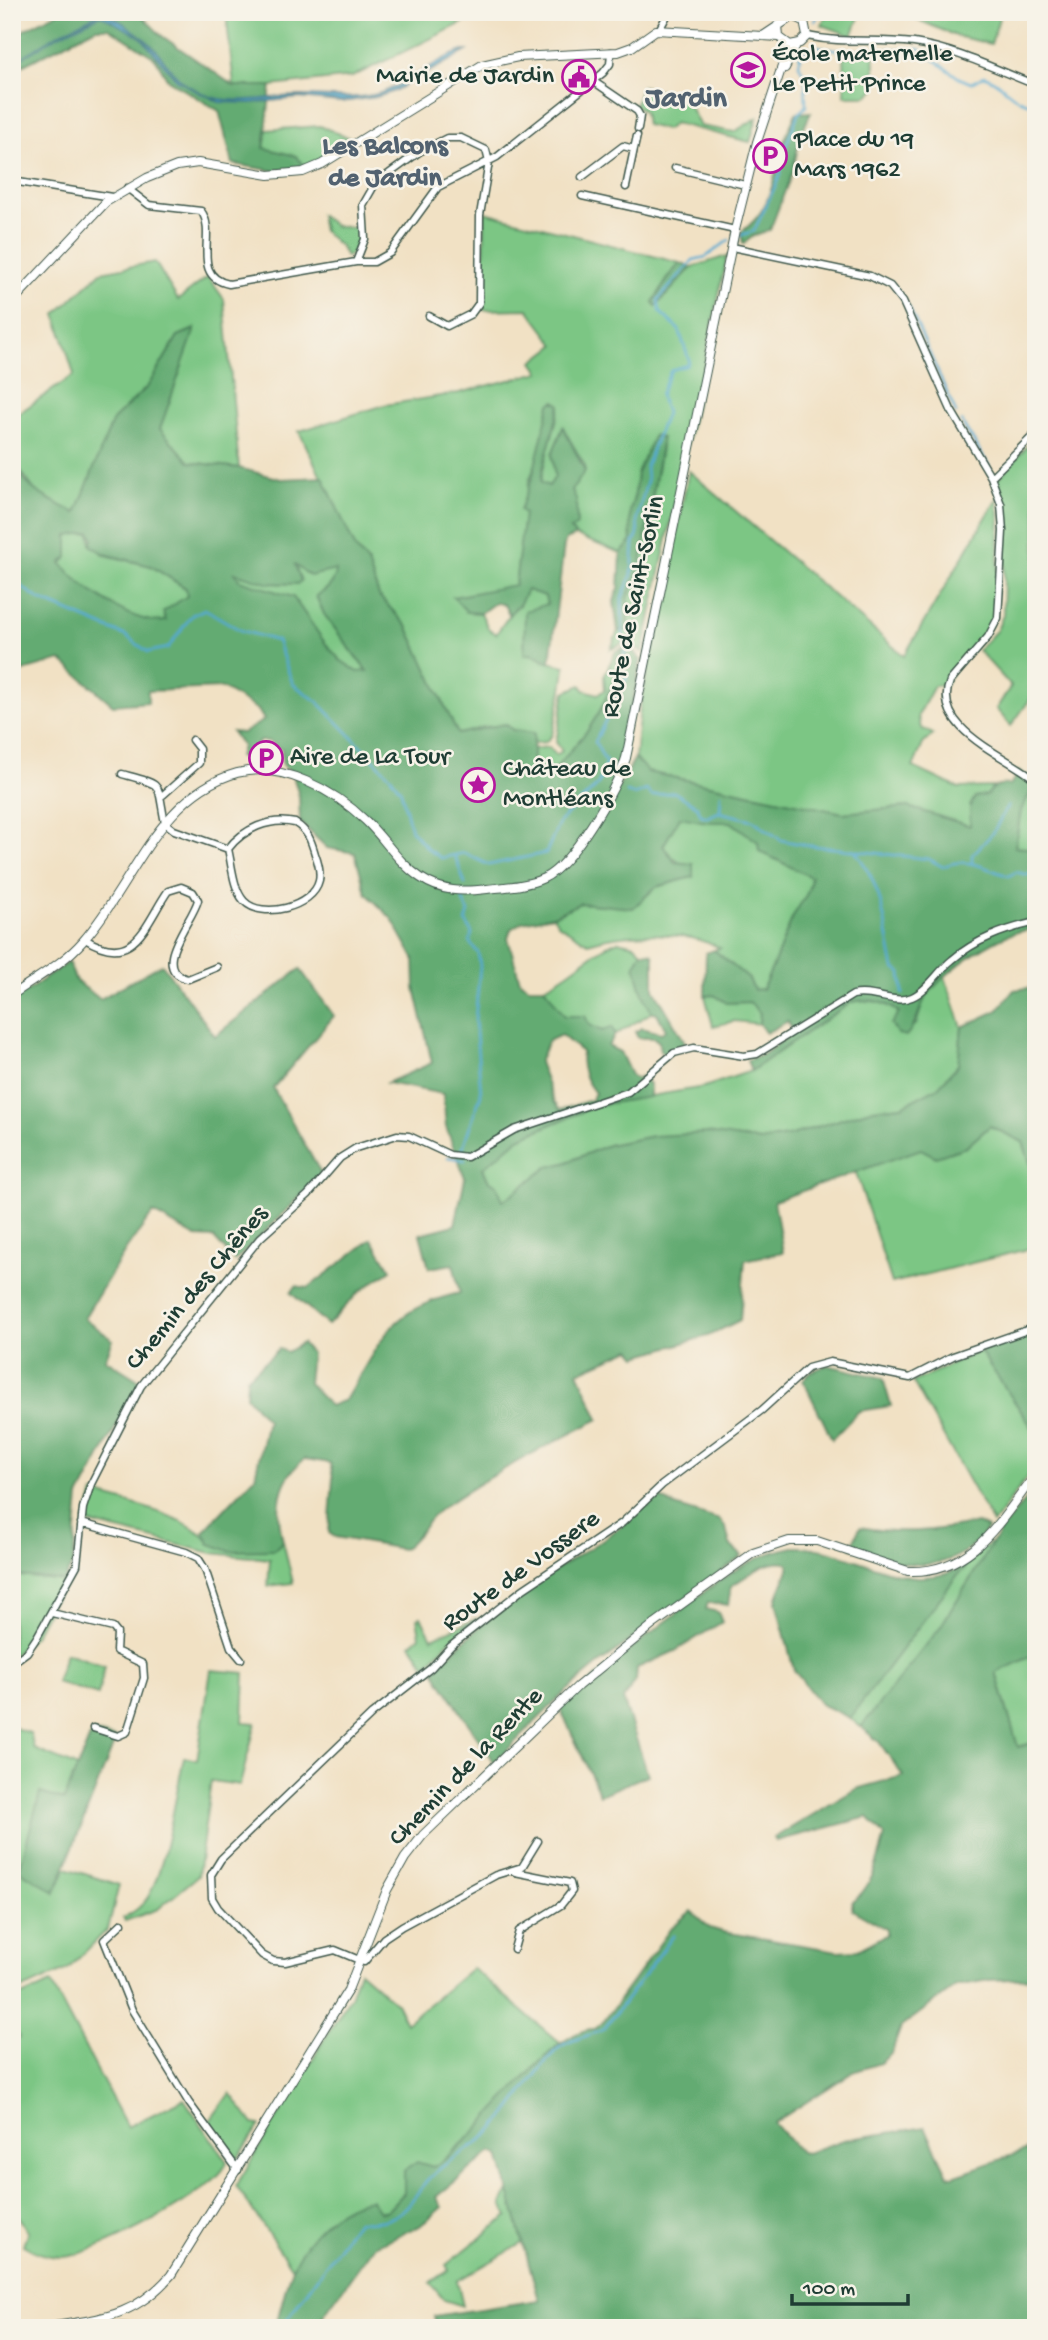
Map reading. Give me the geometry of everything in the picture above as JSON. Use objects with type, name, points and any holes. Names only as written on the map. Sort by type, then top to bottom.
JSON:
[{"type":"street","points":[[12,302],[112,197],[170,169],[198,163],[270,175],[303,172],[322,164],[482,65],[518,57],[626,50],[659,30],[669,12]]},
{"type":"street","points":[[759,38],[795,14],[804,16],[807,36],[838,42],[911,43],[932,47],[1036,85]]},
{"type":"street","name":"Route de Saint-Sorlin","points":[[12,995],[51,970],[85,939],[165,823],[192,796],[223,778],[255,770],[274,771],[295,777],[344,804],[367,821],[407,867],[446,890],[471,891],[535,881],[560,866],[611,795],[626,758],[745,185],[786,52],[778,25]]},
{"type":"street","points":[[659,30],[782,40],[796,45]]},
{"type":"street","name":"Route de Saint-Sorlin","points":[[779,77],[796,45],[807,36]]},
{"type":"street","points":[[127,188],[149,205],[201,211],[207,220],[207,265],[211,273],[224,283],[356,262],[378,261],[390,253],[438,187],[489,162],[593,81],[608,68],[611,52]]},
{"type":"street","points":[[593,81],[637,111],[640,116],[626,187]]},
{"type":"street","points":[[356,262],[365,239],[362,213],[366,196],[388,173],[419,152],[447,138],[461,138],[486,150],[489,162],[480,215],[477,308],[447,326],[429,316]]},
{"type":"street","points":[[582,177],[623,146],[634,149]]},
{"type":"street","points":[[675,168],[745,185]]},
{"type":"street","points":[[12,181],[112,197]]},
{"type":"street","points":[[582,196],[870,276],[890,286],[903,302],[951,410],[991,477],[1003,514],[998,618],[988,637],[947,687],[953,718],[975,740],[1036,780]]},
{"type":"street","points":[[991,477],[1036,433]]},
{"type":"street","points":[[163,795],[199,763],[199,749],[192,740]]},
{"type":"street","points":[[122,774],[151,782],[163,795],[165,823],[174,830],[228,849]]},
{"type":"street","points":[[279,822],[295,823],[307,832],[312,840],[319,882],[312,893],[300,903],[270,909],[252,907],[239,895],[228,849],[248,830],[279,822]]},
{"type":"street","points":[[85,939],[112,951],[121,949],[146,930],[168,891],[181,887],[192,892],[198,900],[174,949],[173,969],[178,975],[188,979],[217,967]]},
{"type":"street","name":"Chemin des Chênes","points":[[12,1663],[27,1652],[52,1613],[77,1565],[81,1523],[90,1484],[141,1386],[260,1238],[352,1150],[376,1140],[402,1135],[416,1138],[450,1155],[467,1157],[514,1130],[628,1092],[674,1054],[694,1048],[751,1056],[853,995],[865,993],[901,999],[912,997],[950,961],[974,944],[1036,922]]},
{"type":"street","name":"Route de Vossere","points":[[359,1961],[326,1950],[285,1962],[267,1959],[214,1903],[210,1881],[217,1864],[363,1722],[431,1668],[451,1646],[531,1584],[622,1523],[662,1485],[768,1405],[808,1368],[830,1362],[910,1378],[953,1356],[1036,1327]]},
{"type":"street","name":"Chemin de la Rente","points":[[43,2328],[101,2317],[140,2305],[163,2284],[189,2250],[348,1990],[387,1890],[404,1858],[424,1835],[560,1702],[654,1623],[743,1559],[789,1541],[828,1544],[908,1571],[947,1566],[968,1555],[989,1536],[1036,1474]]},
{"type":"street","points":[[81,1523],[186,1552],[198,1558],[205,1569],[231,1647],[241,1659]]},
{"type":"street","points":[[52,1613],[113,1628],[117,1633],[116,1651],[143,1664],[144,1678],[127,1732],[118,1736],[93,1728]]},
{"type":"street","points":[[515,1871],[526,1863],[538,1841]]},
{"type":"street","points":[[359,1961],[368,1959],[384,1938],[402,1926],[496,1875],[515,1871],[570,1882],[572,1891],[561,1905],[519,1931],[514,1949]]},
{"type":"street","points":[[122,1923],[104,1940],[132,2010],[190,2103],[238,2170]]},
{"type":"street","points":[[101,2317],[116,2326],[173,2328]]},
{"type":"green space","points":[[59,12],[138,12],[162,36],[234,86],[271,86],[264,148],[296,156],[305,167],[275,171],[233,164],[219,111],[168,80],[155,58],[109,28],[96,28],[12,71],[12,36]]},
{"type":"green space","points":[[226,12],[466,12],[467,21],[352,77],[271,86],[234,86]]},
{"type":"green space","points":[[827,12],[860,15],[852,36],[822,25]]},
{"type":"green space","points":[[920,12],[1001,12],[991,44],[956,36],[918,20]]},
{"type":"green space","points":[[874,49],[876,88],[867,96],[845,96],[844,52]]},
{"type":"green space","points":[[642,86],[690,98],[689,105],[700,126],[734,132],[757,118],[750,142],[674,123],[667,130],[646,125],[644,112],[635,105]]},
{"type":"green space","points":[[811,112],[800,137],[793,170],[770,230],[755,235],[743,244],[741,232],[752,223],[766,203],[783,144],[796,113]]},
{"type":"green space","points":[[320,126],[355,140],[326,159],[305,167],[264,149],[267,130]]},
{"type":"green space","points":[[485,212],[680,263],[653,302],[656,306],[692,267],[727,256],[643,652],[624,643],[611,649],[618,631],[628,629],[628,598],[640,569],[661,448],[637,473],[630,511],[631,543],[621,553],[576,536],[570,529],[572,490],[585,471],[585,466],[563,428],[552,454],[555,477],[549,486],[541,483],[560,404],[529,481],[515,585],[467,612],[481,613],[488,628],[496,634],[527,590],[545,596],[547,604],[525,648],[525,655],[532,654],[544,661],[565,666],[552,735],[546,742],[534,743],[534,733],[513,730],[507,725],[483,727],[458,735],[407,626],[379,596],[368,563],[356,549],[299,431],[385,405],[459,393],[540,372],[533,362],[555,345],[528,309],[483,310]]},
{"type":"green space","points":[[320,215],[335,226],[359,228],[357,245],[350,255],[346,257],[341,247],[323,231]]},
{"type":"green space","points":[[155,262],[178,300],[208,277],[224,299],[239,468],[190,462],[159,429],[194,329],[178,336],[148,386],[113,420],[76,514],[36,492],[16,464],[12,418],[74,375],[56,314],[101,272]]},
{"type":"green space","points":[[680,263],[692,267],[656,306],[653,302]]},
{"type":"green space","points":[[195,329],[160,429],[190,462],[239,468],[281,479],[323,477],[356,549],[368,563],[379,596],[407,626],[458,734],[504,724],[513,730],[534,733],[532,769],[552,773],[588,730],[601,709],[617,673],[617,658],[623,648],[632,650],[641,660],[623,749],[611,786],[615,793],[635,758],[648,772],[843,813],[908,807],[970,826],[970,807],[975,797],[987,795],[994,787],[1010,785],[1019,771],[1035,784],[1021,810],[1015,847],[1036,849],[1036,930],[1023,931],[992,943],[946,975],[926,997],[906,1036],[898,1034],[891,1024],[899,1012],[893,1008],[877,1001],[851,1002],[751,1071],[747,1060],[764,1054],[793,1033],[788,1021],[766,1033],[759,1024],[760,1013],[750,1002],[727,1003],[714,995],[705,996],[706,953],[714,950],[749,979],[754,990],[762,989],[793,917],[807,894],[811,877],[759,851],[758,842],[731,822],[707,822],[680,817],[663,846],[675,862],[693,864],[693,877],[656,887],[633,908],[580,903],[553,916],[522,922],[511,929],[508,938],[520,981],[529,987],[544,987],[565,1016],[585,1016],[589,1025],[602,1031],[612,1027],[615,1035],[608,1046],[620,1052],[631,1075],[636,1079],[642,1076],[650,1085],[650,1097],[598,1105],[519,1138],[483,1168],[488,1180],[497,1185],[503,1201],[548,1167],[608,1145],[653,1136],[709,1133],[760,1141],[792,1135],[873,1109],[902,1106],[938,1087],[958,1065],[962,1027],[997,1011],[1014,990],[1036,987],[1036,1180],[1023,1142],[990,1126],[966,1147],[936,1157],[921,1149],[774,1201],[783,1252],[745,1260],[740,1320],[708,1336],[637,1356],[631,1349],[578,1372],[599,1419],[520,1460],[462,1495],[437,1512],[402,1549],[335,1537],[329,1533],[333,1478],[330,1463],[305,1459],[289,1475],[284,1485],[279,1506],[283,1541],[274,1550],[229,1551],[210,1544],[203,1532],[255,1477],[267,1420],[246,1396],[247,1378],[279,1349],[287,1352],[302,1343],[311,1353],[308,1383],[330,1406],[345,1400],[378,1344],[401,1318],[416,1308],[460,1293],[453,1264],[429,1268],[420,1234],[455,1225],[465,1178],[446,1127],[443,1094],[387,1083],[432,1063],[415,988],[414,958],[392,919],[366,893],[355,853],[327,848],[300,822],[299,796],[292,772],[282,763],[282,750],[268,741],[260,741],[245,758],[239,757],[242,746],[232,732],[243,733],[264,720],[258,710],[222,688],[148,691],[148,702],[113,705],[61,660],[20,672],[12,668],[12,418],[17,461],[24,479],[39,493],[76,513],[113,420],[148,386],[178,336]],"holes":[[[90,532],[93,538],[91,545],[105,554],[151,566],[186,588],[187,596],[163,612],[166,621],[139,618],[109,603],[81,583],[61,563],[68,557],[68,536]],[[295,565],[310,576],[336,570],[330,586],[316,596],[324,614],[367,671],[358,672],[340,660],[293,597],[239,580],[235,573],[267,583],[297,584],[301,581]],[[561,1035],[582,1052],[584,1074],[595,1093],[591,1100],[560,1110],[554,1102],[539,1062],[548,1041]]]},
{"type":"green space","points":[[555,401],[560,404],[541,483],[549,486],[555,477],[552,454],[563,427],[585,471],[572,490],[576,499],[577,525],[570,530],[576,536],[566,540],[564,545],[550,662],[532,654],[524,655],[525,611],[547,604],[545,596],[527,590],[519,605],[509,614],[504,605],[496,602],[481,613],[467,612],[453,597],[515,585],[524,513],[520,510],[532,478],[550,404]]},
{"type":"green space","points":[[654,435],[662,438],[640,569],[628,598],[628,630],[618,631],[614,601],[619,588],[621,553],[631,542],[630,511],[637,473]]},
{"type":"green space","points":[[1036,436],[1036,691],[1011,726],[996,709],[1011,686],[978,650],[997,630],[1003,615],[1006,509],[996,481]]},
{"type":"green space","points":[[689,471],[904,656],[997,499],[1000,520],[995,618],[955,667],[946,685],[934,686],[918,716],[921,728],[933,734],[923,744],[913,767],[958,788],[993,787],[987,795],[975,797],[970,806],[970,826],[908,807],[843,813],[647,772],[635,758],[640,708]]},
{"type":"green space","points":[[90,532],[91,545],[105,555],[151,566],[186,589],[187,596],[166,621],[139,618],[109,603],[81,583],[61,563],[68,557],[68,535]]},
{"type":"green space","points":[[294,564],[337,570],[330,585],[316,596],[324,614],[367,672],[358,672],[340,660],[293,597],[239,580],[234,572],[267,583],[297,584]]},
{"type":"green space","points":[[623,648],[617,658],[617,673],[588,730],[552,773],[532,769],[533,749],[549,747],[556,755],[562,751],[556,742],[565,692],[581,685],[584,690],[598,694],[605,690],[604,676],[616,651]]},
{"type":"green space","points":[[1035,784],[1036,849],[1015,847],[1021,810]]},
{"type":"green space","points":[[680,816],[707,822],[731,822],[759,842],[760,851],[811,877],[807,894],[793,917],[762,989],[754,990],[749,979],[714,950],[720,948],[706,942],[654,934],[619,936],[588,943],[558,924],[553,916],[580,903],[633,908],[656,887],[693,877],[663,846]]},
{"type":"green space","points":[[618,941],[635,945],[642,952],[635,965],[652,1012],[615,1035],[612,1028],[602,1031],[589,1025],[585,1016],[565,1017],[544,987]]},
{"type":"green space","points":[[642,952],[652,953],[654,957],[654,989],[686,1044],[665,1054],[660,1051],[659,1042],[654,1038],[638,1038],[635,1032],[642,1028],[661,1033],[666,1030],[657,1013],[652,1012],[649,1007],[640,983],[635,965]]},
{"type":"green space","points":[[68,962],[76,981],[100,999],[162,964],[215,1036],[300,969],[334,1016],[273,1088],[322,1175],[235,1261],[214,1238],[196,1237],[153,1213],[127,1248],[84,1318],[113,1340],[105,1359],[140,1381],[79,1497],[73,1563],[64,1581],[12,1575],[12,1002]]},
{"type":"green space","points":[[944,974],[962,1027],[958,1065],[938,1087],[922,1098],[902,1106],[873,1109],[792,1135],[760,1141],[734,1137],[653,1136],[608,1145],[548,1167],[503,1202],[497,1185],[488,1180],[483,1168],[519,1138],[598,1105],[704,1087],[751,1071],[851,1002],[871,1001],[886,1005],[916,1025],[924,999]]},
{"type":"green space","points":[[714,995],[727,1003],[750,1002],[760,1013],[759,1024],[735,1021],[713,1026],[705,996]]},
{"type":"green space","points":[[990,1126],[1023,1142],[1036,1180],[1036,1247],[892,1283],[855,1170],[921,1148],[966,1147]]},
{"type":"green space","points":[[372,1239],[391,1270],[359,1292],[328,1325],[291,1293],[296,1286],[308,1288]]},
{"type":"green space","points":[[1036,1331],[1036,1433],[980,1351]]},
{"type":"green space","points":[[980,1351],[1036,1433],[1036,1465],[993,1524],[913,1382]]},
{"type":"green space","points":[[827,1365],[883,1378],[891,1406],[859,1411],[832,1439],[803,1380],[810,1372]]},
{"type":"green space","points":[[1033,1490],[1036,1491],[1036,1659],[1029,1657],[996,1673],[1018,1747],[1036,1742],[1036,1978],[990,1980],[956,1986],[901,2027],[891,2054],[880,2063],[853,2072],[774,2123],[800,2152],[806,2153],[843,2140],[925,2127],[948,2175],[953,2176],[1036,2147],[1036,2328],[437,2328],[434,2316],[539,2300],[499,2155],[491,2152],[436,2197],[442,2207],[420,2226],[374,2246],[314,2328],[260,2328],[275,2326],[292,2268],[305,2245],[324,2224],[346,2208],[371,2200],[380,2212],[388,2210],[404,2193],[404,2171],[417,2162],[433,2167],[451,2154],[557,2047],[576,2034],[594,2029],[604,2021],[671,1928],[691,1911],[710,1928],[723,1932],[838,1951],[858,1950],[886,1935],[886,1929],[852,1910],[852,1902],[870,1881],[885,1836],[868,1817],[776,1841],[774,1838],[856,1789],[903,1776],[879,1742],[861,1727],[939,1629],[1001,1530]]},
{"type":"green space","points":[[94,1493],[175,1518],[202,1534],[210,1544],[274,1550],[283,1541],[293,1583],[268,1586],[270,1559],[212,1553],[85,1522]]},
{"type":"green space","points":[[655,1495],[675,1506],[720,1520],[726,1528],[730,1545],[742,1556],[595,1667],[564,1693],[494,1763],[434,1671],[458,1646],[497,1613],[553,1571],[614,1532]]},
{"type":"green space","points":[[977,1523],[988,1528],[974,1545],[958,1556],[942,1562],[924,1564],[888,1560],[851,1547],[860,1527],[918,1531]]},
{"type":"green space","points":[[995,1539],[939,1629],[861,1727],[850,1718],[965,1565]]},
{"type":"green space","points":[[793,1547],[815,1548],[900,1574],[921,1577],[943,1574],[965,1565],[965,1569],[959,1573],[850,1718],[820,1704],[794,1670],[776,1602],[789,1564],[766,1565],[731,1586],[728,1605],[708,1602],[706,1609],[718,1612],[722,1622],[675,1651],[637,1668],[636,1681],[623,1699],[648,1775],[600,1795],[560,1708],[624,1654],[725,1577],[757,1558]]},
{"type":"green space","points":[[12,1575],[64,1581],[34,1636],[12,1657]]},
{"type":"green space","points":[[421,1617],[432,1638],[478,1618],[448,1642],[426,1666],[411,1644],[420,1636],[417,1618]]},
{"type":"green space","points":[[66,1653],[105,1666],[98,1695],[56,1682]]},
{"type":"green space","points":[[1029,1657],[1036,1659],[1036,1742],[1018,1747],[996,1672]]},
{"type":"green space","points":[[211,1670],[245,1673],[243,1722],[256,1723],[240,1785],[211,1781],[198,1876],[158,1909],[125,1921],[123,1918],[146,1901],[154,1884],[165,1849],[184,1757],[197,1760]]},
{"type":"green space","points":[[12,1727],[30,1733],[34,1749],[78,1767],[64,1801],[41,1793],[55,1892],[66,1868],[119,1885],[108,1929],[68,1969],[12,1994]]},
{"type":"green space","points":[[92,1732],[116,1738],[55,1892],[19,1870],[40,1793],[64,1800]]},
{"type":"green space","points":[[472,1968],[560,2043],[485,2123],[388,2210],[327,2221],[292,2268],[236,2186],[350,1997],[359,1971],[396,2003],[406,2023]]},
{"type":"green space","points":[[51,1983],[127,2127],[184,2099],[227,2162],[203,2189],[154,2220],[80,2254],[64,2257],[53,2257],[23,2245],[28,2232],[12,2206],[12,2081],[16,2078],[12,2073],[12,2042],[19,2037],[12,2025],[12,2000]]},
{"type":"green space","points":[[230,2093],[253,2124],[260,2125],[237,2159],[209,2122]]},
{"type":"green space","points":[[509,2188],[523,2243],[457,2281],[463,2306],[444,2300],[430,2283],[449,2270],[446,2265],[508,2216],[502,2205]]},
{"type":"water","points":[[102,12],[142,37],[177,76],[191,87],[177,80],[141,37],[101,15],[57,36],[12,64],[60,33]]},
{"type":"water","points":[[467,51],[392,92],[376,97],[341,102],[299,98],[251,103],[219,102],[205,95],[225,100],[240,100],[288,96],[347,98],[373,95],[397,86],[449,56]]},
{"type":"waterway","points":[[815,21],[820,12]]},
{"type":"waterway","points":[[735,237],[754,231],[780,176],[784,151],[798,114],[806,106],[805,76],[799,65],[800,54],[815,46],[846,51],[876,49]]},
{"type":"waterway","points":[[887,49],[920,49],[959,78],[971,83],[984,76],[1021,101],[1036,104]]},
{"type":"waterway","points":[[12,580],[39,599],[126,636],[148,652],[168,648],[192,615],[205,609],[240,630],[277,641],[293,684],[318,702],[391,777],[401,791],[411,830],[429,850],[441,858],[464,853],[489,865],[546,853],[560,821],[598,785],[606,763],[595,742],[627,677],[618,671],[627,648],[623,636],[622,598],[632,574],[634,542],[638,535],[637,518],[647,481],[646,466],[666,413],[660,395],[671,370],[687,365],[689,360],[679,330],[660,312],[658,300],[693,260],[706,257],[729,240]]},
{"type":"waterway","points":[[891,282],[905,301]]},
{"type":"waterway","points":[[909,307],[956,413]]},
{"type":"waterway","points":[[961,421],[989,466]]},
{"type":"waterway","points":[[627,792],[634,795],[647,790],[652,796],[674,792],[697,806],[701,815],[707,817],[719,812],[753,820],[781,840],[806,845],[929,859],[943,867],[960,862],[968,863],[1009,876],[1016,872],[1028,875],[1036,870]]},
{"type":"waterway","points":[[720,811],[721,794]]},
{"type":"waterway","points":[[972,863],[972,855],[993,833],[1008,805]]},
{"type":"waterway","points":[[853,849],[877,891],[894,968],[901,973],[903,994]]},
{"type":"waterway","points":[[455,856],[465,884]]},
{"type":"waterway","points":[[462,1150],[481,1094],[475,1020],[480,966],[478,953],[470,942],[472,933],[466,922],[469,912],[463,901],[464,896]]},
{"type":"waterway","points":[[448,1157],[465,1160]]},
{"type":"waterway","points":[[281,2328],[357,2221],[374,2222],[397,2215],[437,2171],[487,2136],[552,2054],[571,2041],[604,2029],[674,1935]]},
{"type":"place","name":"École maternelle Le Petit Prince","points":[[748,70]]},
{"type":"place","name":"Mairie de Jardin","points":[[579,77]]},
{"type":"place","name":"Place du 19 Mars 1962","points":[[770,156]]},
{"type":"place","name":"Aire de La Tour","points":[[266,758]]},
{"type":"place","name":"Château de Montléans","points":[[478,785]]},
{"type":"district","name":"Jardin","points":[[686,100]]},
{"type":"district","name":"Les Balcons de Jardin","points":[[385,163]]}]
